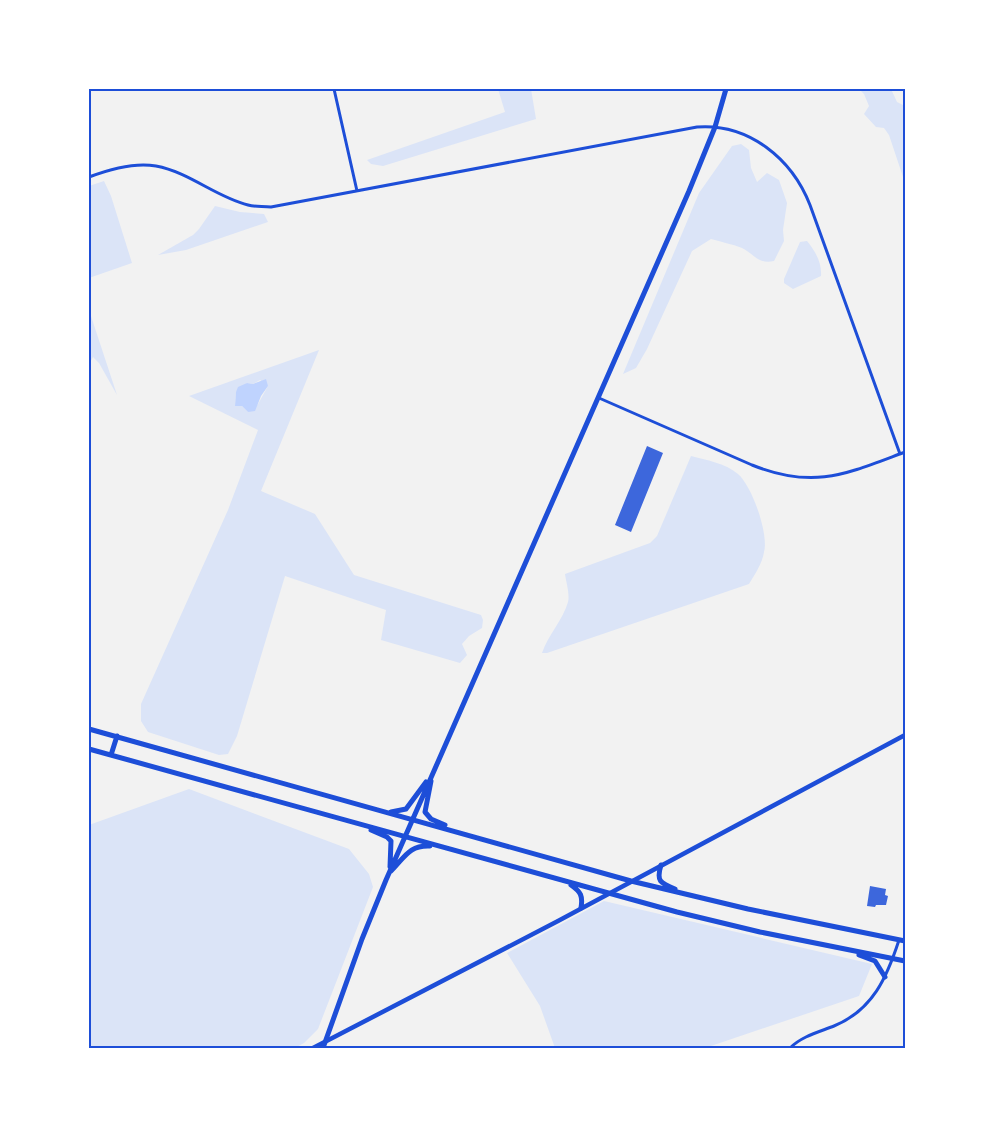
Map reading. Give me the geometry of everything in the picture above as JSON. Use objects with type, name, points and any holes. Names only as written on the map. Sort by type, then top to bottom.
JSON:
[{"type":"main road","points":[[323,1048],[362,939],[388,874],[689,191],[715,127],[726,89]]},
{"type":"main road","points":[[89,729],[631,881],[717,902],[902,941]]},
{"type":"main road","points":[[313,1048],[905,735]]},
{"type":"main road","points":[[111,755],[117,736]]},
{"type":"main road","points":[[89,748],[702,918],[905,962]]},
{"type":"main road","points":[[388,812],[406,809],[433,772]]},
{"type":"main road","points":[[433,772],[425,808],[426,814],[431,819],[459,832]]},
{"type":"main road","points":[[360,824],[389,839],[391,844],[388,874]]},
{"type":"main road","points":[[388,874],[415,847],[440,846]]},
{"type":"main road","points":[[661,865],[658,876],[663,884],[694,896]]},
{"type":"main road","points":[[567,882],[581,892],[580,908]]},
{"type":"main road","points":[[842,949],[875,961],[885,977]]},
{"type":"street","points":[[334,89],[357,192]]},
{"type":"street","points":[[89,177],[112,169],[132,166],[156,166],[173,171],[249,206],[271,207],[697,127],[715,127],[746,136],[772,150],[792,172],[803,188],[900,454]]},
{"type":"street","points":[[598,398],[752,465],[792,477],[829,477],[905,452]]},
{"type":"street","points":[[790,1048],[804,1038],[856,1015],[869,1002],[885,977],[902,941]]},
{"type":"shaded area","points":[[498,89],[531,89],[536,119],[383,166],[371,164],[367,160],[505,112]]},
{"type":"shaded area","points":[[859,89],[891,89],[897,102],[905,106],[905,183],[889,135],[884,128],[876,127],[864,114],[869,106],[864,94]]},
{"type":"shaded area","points":[[741,144],[749,150],[751,168],[757,182],[767,173],[779,180],[787,203],[783,230],[784,241],[774,261],[760,260],[742,248],[711,239],[692,251],[647,349],[636,368],[623,374],[699,193],[732,146]]},
{"type":"shaded area","points":[[104,181],[111,196],[132,263],[89,278],[89,186]]},
{"type":"shaded area","points":[[215,206],[240,212],[264,214],[268,222],[186,250],[158,255],[193,235]]},
{"type":"shaded area","points":[[807,241],[817,257],[821,276],[793,289],[784,283],[784,279],[800,242]]},
{"type":"shaded area","points":[[89,310],[117,395],[99,363],[93,357],[89,364]]},
{"type":"shaded area","points":[[319,350],[261,491],[315,514],[354,575],[481,615],[483,620],[482,628],[469,636],[462,644],[467,655],[460,663],[381,640],[386,610],[285,576],[237,736],[228,754],[219,755],[148,732],[141,721],[141,704],[228,510],[258,430],[189,396]],"holes":[[[260,380],[268,386],[258,404],[248,412],[242,406],[235,406],[236,392],[247,383],[253,384]]]},
{"type":"shaded area","points":[[691,456],[715,462],[733,470],[743,480],[754,499],[762,523],[765,544],[762,561],[749,584],[547,653],[542,653],[568,602],[565,574],[650,543],[657,536]]},
{"type":"shaded area","points":[[189,789],[349,849],[369,874],[373,887],[318,1029],[304,1043],[295,1048],[89,1048],[89,825]]},
{"type":"shaded area","points":[[604,901],[872,964],[859,996],[705,1048],[555,1048],[540,1006],[507,953]]},
{"type":"water","points":[[266,379],[268,386],[261,396],[255,411],[248,412],[242,406],[235,406],[238,387]]},
{"type":"building","points":[[647,446],[663,453],[631,532],[615,525]]},
{"type":"building","points":[[870,886],[886,889],[885,895],[888,896],[886,905],[867,906]]}]
